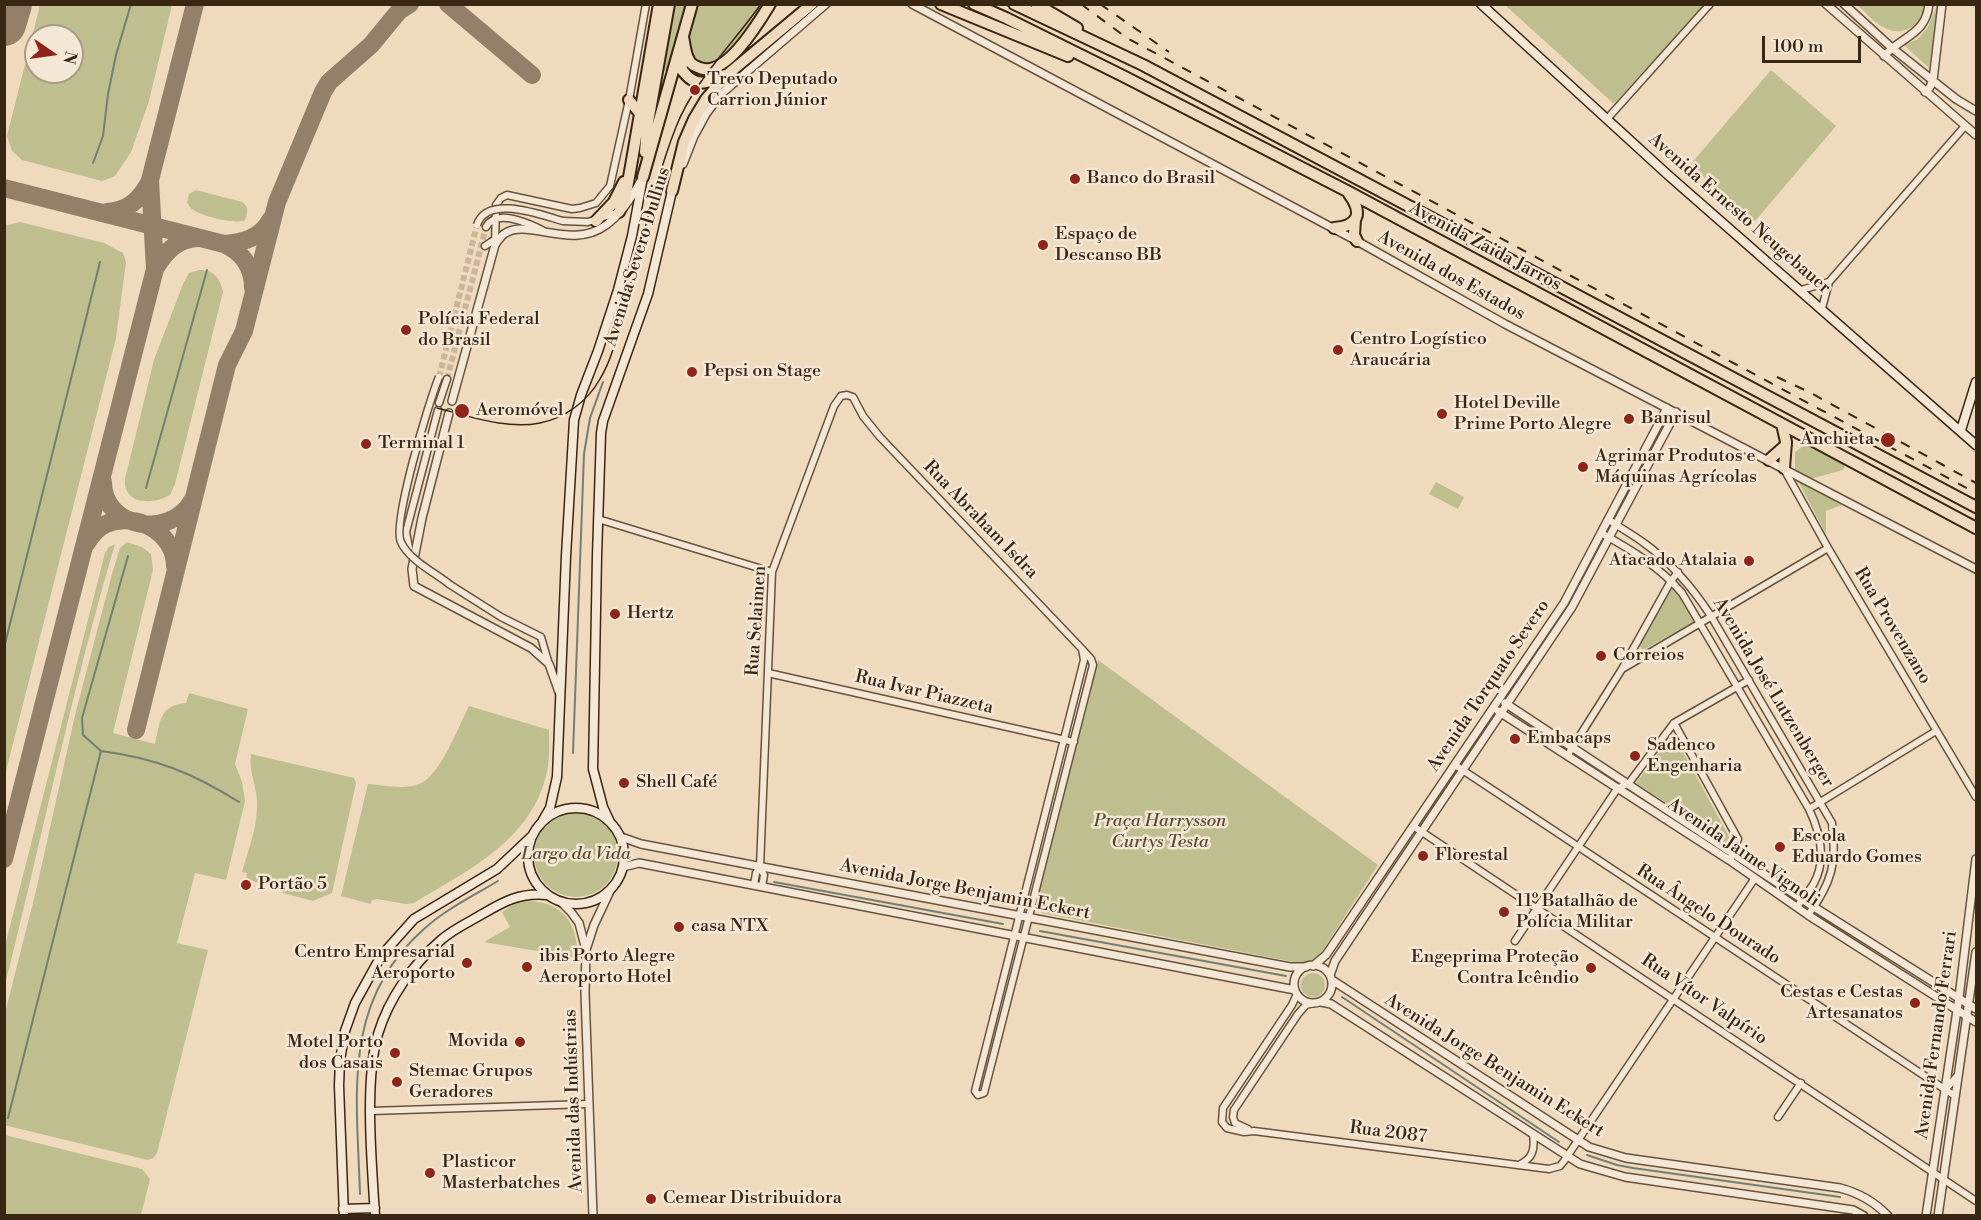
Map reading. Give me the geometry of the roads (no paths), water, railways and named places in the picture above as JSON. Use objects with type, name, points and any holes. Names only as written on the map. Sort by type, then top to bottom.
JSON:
[{"type":"highway","points":[[620,212],[625,199],[641,115],[659,4]]},
{"type":"highway","points":[[643,177],[647,128],[669,4]]},
{"type":"highway","points":[[643,177],[692,4]]},
{"type":"highway","points":[[683,34],[688,59],[692,64],[705,70],[712,69],[728,59],[745,43],[770,4]]},
{"type":"highway","points":[[941,4],[1125,77]]},
{"type":"highway","name":"Avenida Zaida Jarros","points":[[974,4],[1125,77],[1347,191],[1977,528]]},
{"type":"highway","name":"Avenida Zaida Jarros","points":[[1014,4],[1143,65],[1977,507]]},
{"type":"highway","points":[[1036,4],[1143,65]]},
{"type":"highway","points":[[672,192],[684,142],[706,99],[728,74],[808,7]]},
{"type":"highway","points":[[683,34],[680,65],[685,75],[693,81],[705,84],[728,74]]},
{"type":"highway","points":[[629,100],[641,115]]},
{"type":"highway","points":[[596,221],[614,202],[631,166]]},
{"type":"highway","points":[[1347,191],[1357,207],[1354,235],[1357,241]]},
{"type":"highway","points":[[1334,228],[1342,228],[1355,219]]},
{"type":"highway","points":[[1782,424],[1786,445],[1784,468]]},
{"type":"highway","points":[[1768,460],[1786,445]]},
{"type":"main road","name":"Avenida Ernesto Neugebauer","points":[[1481,4],[1607,119],[1977,445]]},
{"type":"main road","name":"Avenida Severo Dullius","points":[[543,820],[550,808],[557,777],[574,420],[580,395],[598,351],[618,290],[632,236],[643,177]]},
{"type":"main road","name":"Avenida Severo Dullius","points":[[610,822],[603,807],[593,769],[600,451],[603,422],[648,294],[672,192]]},
{"type":"main road","points":[[1961,430],[1977,382]]},
{"type":"main road","points":[[532,836],[528,857],[529,868],[533,879],[548,895],[561,902],[582,904],[593,901],[617,882],[623,867],[624,855],[621,837],[610,822],[602,815],[582,808],[561,810],[543,820],[532,836],[497,869],[414,919],[381,956],[359,994],[345,1031],[340,1060],[344,1212],[375,1212],[371,1111],[372,1069],[378,1034],[389,1006],[406,979],[429,952],[455,930],[513,897],[526,894],[548,895]]},
{"type":"street","points":[[452,401],[495,242],[494,219],[496,205],[501,198],[514,195],[572,209],[596,203],[610,186],[629,100],[646,4]]},
{"type":"street","name":"Avenida Severo Dullius","points":[[672,192],[694,136],[706,114],[721,94],[826,4]]},
{"type":"street","name":"Avenida dos Estados","points":[[912,4],[1334,228],[1505,324],[1977,569]]},
{"type":"street","points":[[1047,4],[1071,24]]},
{"type":"street","points":[[1607,119],[1710,4]]},
{"type":"street","points":[[1826,4],[1977,135]]},
{"type":"street","points":[[1844,4],[1892,48],[1956,99],[1977,111]]},
{"type":"street","points":[[1884,56],[1892,48],[1916,33],[1928,17],[1929,4]]},
{"type":"street","points":[[1925,92],[1933,80],[1942,4]]},
{"type":"street","points":[[1822,308],[1829,282],[1965,126]]},
{"type":"street","points":[[486,227],[494,219],[521,221],[561,236],[581,235],[606,225],[620,212],[643,177]]},
{"type":"street","points":[[477,225],[488,211],[497,209],[516,209],[579,222],[596,221],[620,212]]},
{"type":"street","points":[[485,246],[495,242],[503,235],[522,229],[547,232]]},
{"type":"street","points":[[1801,290],[1829,282]]},
{"type":"street","points":[[439,377],[432,393],[407,489],[398,532],[401,543],[411,555],[449,584],[501,617],[542,637],[558,690],[561,713]]},
{"type":"street","points":[[440,403],[447,379]]},
{"type":"street","name":"Rua Selaimen","points":[[753,885],[760,867],[772,572],[834,406],[841,396],[847,395]]},
{"type":"street","name":"Rua Abraham Isdra","points":[[847,395],[853,397],[863,416],[880,437],[1091,659],[1093,665],[1074,742]]},
{"type":"street","name":"Avenida Torquato Severo","points":[[1309,966],[1326,955],[1564,603],[1667,408]]},
{"type":"street","points":[[409,548],[406,532],[438,410]]},
{"type":"street","name":"Avenida Torquato Severo","points":[[1331,977],[1335,961],[1572,607],[1676,412]]},
{"type":"street","points":[[449,413],[422,518],[412,569],[414,586],[531,648],[548,661]]},
{"type":"street","points":[[1637,465],[1645,471]]},
{"type":"street","name":"Rua Provenzano","points":[[1784,468],[1828,548],[1977,797]]},
{"type":"street","points":[[598,519],[772,572]]},
{"type":"street","name":"Avenida José Lutzenberger","points":[[1608,519],[1644,542],[1690,585],[1711,616],[1832,823],[1834,843],[1832,869],[1826,889],[1808,915]]},
{"type":"street","name":"Avenida José Lutzenberger","points":[[1601,533],[1638,555],[1671,580],[1682,593],[1809,809],[1818,828],[1821,843],[1820,866],[1815,881],[1797,907]]},
{"type":"street","points":[[1622,669],[1828,548]]},
{"type":"street","points":[[1567,756],[1622,669],[1671,580],[1678,572]]},
{"type":"street","points":[[1533,648],[1541,654]]},
{"type":"street","points":[[1074,742],[984,1093],[978,1095],[975,1090],[1084,660],[1082,649]]},
{"type":"street","name":"Rua Ivar Piazzeta","points":[[768,673],[1074,742]]},
{"type":"street","points":[[1515,940],[1617,789],[1629,783],[1674,723],[1749,680]]},
{"type":"street","name":"Avenida Jaime Vignoli","points":[[1499,699],[1629,783],[1808,915],[1977,1022]]},
{"type":"street","name":"Avenida Jaime Vignoli","points":[[1493,708],[1617,789],[1802,899],[1977,1009]]},
{"type":"street","points":[[1674,723],[1738,839],[1732,857]]},
{"type":"street","points":[[1809,809],[1936,731]]},
{"type":"street","name":"Rua Ângelo Dourado","points":[[1455,765],[1955,1096]]},
{"type":"street","name":"Rua Vítor Valpírio","points":[[1413,826],[1977,1201]]},
{"type":"street","name":"Avenida Jorge Benjamin Eckert","points":[[621,837],[641,844],[1290,967],[1309,966]]},
{"type":"street","name":"Avenida Fernando Ferrari","points":[[1926,1215],[1958,1009],[1977,859]]},
{"type":"street","name":"Avenida Jorge Benjamin Eckert","points":[[623,867],[639,864],[753,885],[1296,992]]},
{"type":"street","name":"Rua Selaimen","points":[[760,867],[764,874],[762,887]]},
{"type":"street","points":[[1566,1159],[1755,878]]},
{"type":"street","name":"Avenida das Indústrias","points":[[586,950],[594,925],[611,889]]},
{"type":"street","name":"Avenida das Indústrias","points":[[561,902],[579,923],[586,950],[588,1104],[593,1215]]},
{"type":"street","name":"Avenida Fernando Ferrari","points":[[1938,1215],[1977,952]]},
{"type":"street","points":[[1254,1131],[1235,1123],[1234,1110],[1298,1014],[1306,1005],[1318,1003],[1330,992],[1331,977],[1323,968],[1309,966],[1301,970],[1295,979],[1296,992],[1304,1001],[1318,1003]]},
{"type":"street","name":"Avenida Jorge Benjamin Eckert","points":[[1331,977],[1589,1147],[1626,1158],[1840,1188],[1856,1192],[1875,1203],[1888,1215]]},
{"type":"street","name":"Rua 2087","points":[[1296,992],[1292,1005],[1223,1108],[1222,1122],[1227,1128],[1244,1132],[1254,1131],[1549,1169],[1560,1166],[1566,1159]]},
{"type":"street","name":"Avenida Jorge Benjamin Eckert","points":[[1318,1003],[1331,1004],[1533,1134],[1566,1159],[1602,1172],[1625,1177],[1853,1210],[1864,1215]]},
{"type":"street","points":[[1945,1090],[1959,1073]]},
{"type":"street","points":[[1778,1117],[1801,1083]]},
{"type":"street","points":[[371,1111],[588,1104]]},
{"type":"street","points":[[1518,1165],[1528,1161],[1534,1152],[1533,1134]]},
{"type":"waterway","points":[[93,163],[103,136],[116,55],[131,4]]},
{"type":"waterway","points":[[4,648],[100,262]]},
{"type":"waterway","points":[[146,488],[207,270]]},
{"type":"waterway","points":[[573,753],[584,454],[590,418],[603,382]]},
{"type":"waterway","points":[[8,1118],[101,751],[83,735],[82,718],[128,556]]},
{"type":"waterway","points":[[101,751],[139,758],[173,768],[239,802]]},
{"type":"waterway","points":[[360,1194],[357,1121],[360,1052],[366,1019],[379,987],[397,957],[424,929],[450,909],[498,881]]},
{"type":"waterway","points":[[774,882],[1003,924]]},
{"type":"waterway","points":[[1040,931],[1286,976]]},
{"type":"waterway","points":[[1342,997],[1559,1142]]},
{"type":"waterway","points":[[1587,1155],[1633,1168],[1840,1197]]},
{"type":"tunnel","points":[[439,377],[477,225]]},
{"type":"tunnel","points":[[447,379],[486,227]]},
{"type":"tram line","points":[[437,408],[488,421],[527,425],[549,421],[567,413],[589,395],[605,370],[613,351],[655,192],[676,127],[703,79],[761,4]]},
{"type":"railway","points":[[1081,4],[1127,38],[1976,493]]},
{"type":"railway","points":[[1100,4],[1169,52]]},
{"type":"railway","points":[[1777,377],[1809,392],[1976,483]]},
{"type":"place","name":"Trevo Deputado Carrion Júnior","points":[[695,90]]},
{"type":"place","name":"Banco do Brasil","points":[[1075,179]]},
{"type":"place","name":"Espaço de Descanso BB","points":[[1043,245]]},
{"type":"place","name":"Polícia Federal do Brasil","points":[[406,330]]},
{"type":"place","name":"Centro Logístico Araucária","points":[[1338,350]]},
{"type":"place","name":"Pepsi on Stage","points":[[692,372]]},
{"type":"place","name":"Aeromóvel","points":[[462,411]]},
{"type":"place","name":"Hotel Deville Prime Porto Alegre","points":[[1442,414]]},
{"type":"place","name":"Banrisul","points":[[1629,419]]},
{"type":"place","name":"Anchieta","points":[[1888,440]]},
{"type":"place","name":"Terminal 1","points":[[366,444]]},
{"type":"place","name":"Agrimar Produtos e Máquinas Agrícolas","points":[[1583,467]]},
{"type":"place","name":"Atacado Atalaia","points":[[1749,561]]},
{"type":"place","name":"Hertz","points":[[615,614]]},
{"type":"place","name":"Correios","points":[[1601,656]]},
{"type":"place","name":"Embacaps","points":[[1515,739]]},
{"type":"place","name":"Sadenco Engenharia","points":[[1635,756]]},
{"type":"place","name":"Shell Café","points":[[624,783]]},
{"type":"place","name":"Escola Eduardo Gomes","points":[[1780,847]]},
{"type":"place","name":"Florestal","points":[[1423,856]]},
{"type":"place","name":"Portão 5","points":[[246,885]]},
{"type":"place","name":"11º Batalhão de Polícia Militar","points":[[1504,912]]},
{"type":"place","name":"casa NTX","points":[[679,927]]},
{"type":"place","name":"Centro Empresarial Aeroporto","points":[[467,963]]},
{"type":"place","name":"ibis Porto Alegre Aeroporto Hotel","points":[[527,967]]},
{"type":"place","name":"Engeprima Proteção Contra Icêndio","points":[[1591,968]]},
{"type":"place","name":"Cestas e Cestas Artesanatos","points":[[1915,1003]]},
{"type":"place","name":"Movida","points":[[520,1042]]},
{"type":"place","name":"Motel Porto dos Casais","points":[[395,1053]]},
{"type":"place","name":"Stemac Grupos Geradores","points":[[397,1082]]},
{"type":"place","name":"Plasticor Masterbatches","points":[[430,1173]]},
{"type":"place","name":"Cemear Distribuidora","points":[[651,1199]]},
{"type":"park label","name":"Praça Harrysson Curtys Testa","points":[[1160,832]]},
{"type":"park label","name":"Largo da Vida","points":[[576,855]]}]
